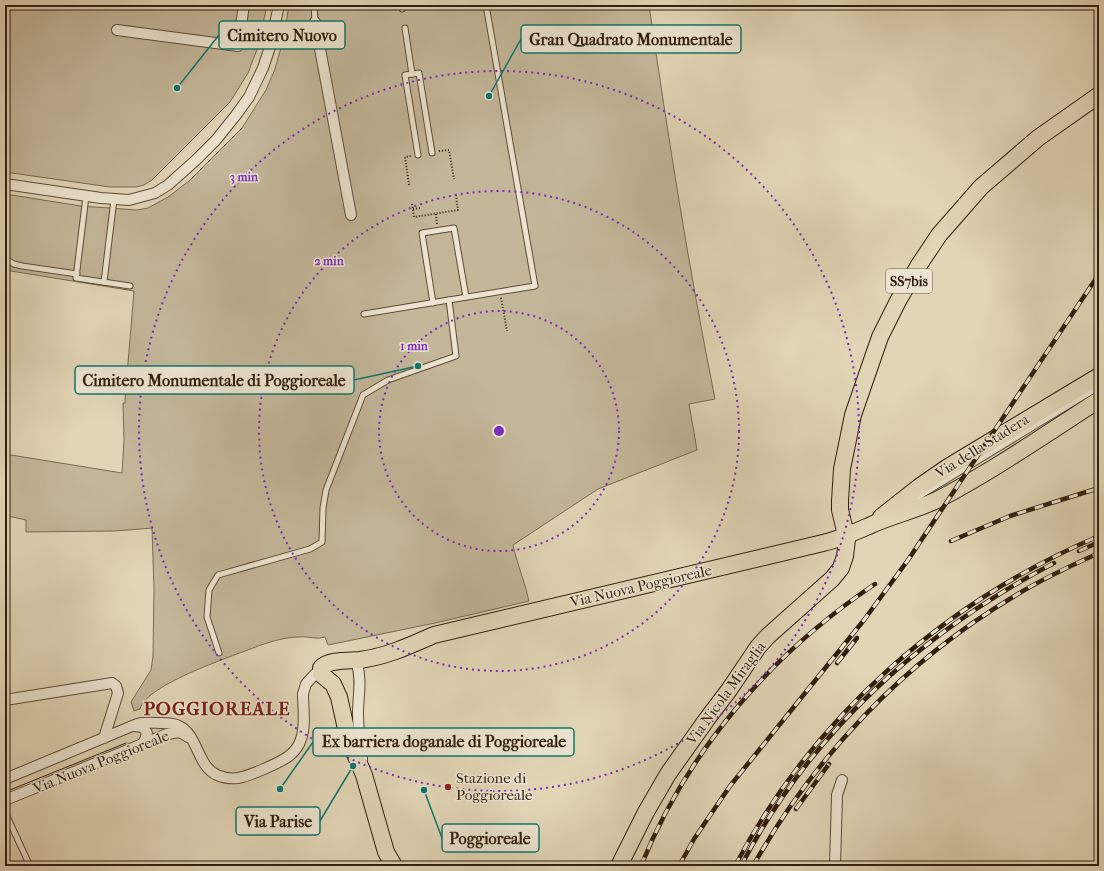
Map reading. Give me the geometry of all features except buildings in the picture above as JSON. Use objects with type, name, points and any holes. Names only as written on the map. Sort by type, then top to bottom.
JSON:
[{"type":"main road","name":"SS7bis","points":[[847,536],[840,510],[840,501],[842,469],[853,415],[880,337],[898,301],[939,235],[981,187],[1038,138],[1099,95]]},
{"type":"main road","name":"Via della Stadera","points":[[871,525],[919,487],[948,467],[1099,376]]},
{"type":"main road","name":"Via della Stadera","points":[[847,536],[871,525],[917,509],[939,499],[1020,451],[1099,400]]},
{"type":"main road","name":"Via Nuova Poggioreale","points":[[321,676],[323,676],[321,671],[323,666],[328,663],[364,659],[398,652],[434,635],[824,543],[847,536]]},
{"type":"main road","name":"Via Nicola Miraglia","points":[[619,866],[646,812],[668,774],[729,690],[758,647],[841,568],[845,556],[847,536]]},
{"type":"main road","points":[[321,676],[337,690],[340,697],[348,738],[364,774],[386,852],[394,866]]},
{"type":"street","points":[[117,30],[238,46],[244,5]]},
{"type":"street","points":[[5,184],[86,196],[129,200],[143,197],[161,189],[187,169],[226,129],[249,97],[263,68],[274,33],[278,5]]},
{"type":"street","points":[[315,22],[351,215]]},
{"type":"street","points":[[357,664],[360,674],[358,730],[364,774]]},
{"type":"street","name":"Via Nuova Poggioreale","points":[[5,779],[134,726],[148,722],[176,724],[183,728],[187,732],[207,768],[212,772],[224,778],[239,778],[246,776],[280,762],[294,751],[302,738],[304,688],[321,676]]},
{"type":"street","points":[[5,700],[112,683],[116,686],[118,693],[104,738]]},
{"type":"street","points":[[134,726],[143,727],[147,733],[142,744]]},
{"type":"street","name":"Via Nuova Poggioreale","points":[[5,800],[142,744],[176,732],[186,735],[194,744]]},
{"type":"street","points":[[835,866],[837,795],[842,780]]},
{"type":"lane","points":[[314,5],[315,22]]},
{"type":"lane","points":[[364,314],[500,290],[535,286],[486,5]]},
{"type":"lane","points":[[405,28],[412,74]]},
{"type":"lane","points":[[418,155],[405,75],[419,73],[432,153]]},
{"type":"lane","points":[[86,196],[76,278],[130,286]]},
{"type":"lane","points":[[104,282],[114,199]]},
{"type":"lane","points":[[433,303],[422,233],[438,230],[454,228],[466,297]]},
{"type":"lane","points":[[5,259],[22,266],[76,274]]},
{"type":"lane","points":[[220,652],[207,617],[209,590],[218,575],[310,549],[322,542],[323,508],[326,490],[363,395],[388,380],[456,356],[449,300]]},
{"type":"lane","points":[[871,525],[944,483],[1099,387]]},
{"type":"lane","points":[[5,812],[30,866]]},
{"type":"path","points":[[432,153],[449,150],[454,178]]},
{"type":"path","points":[[409,185],[405,157],[418,155]]},
{"type":"path","points":[[412,204],[414,217],[458,210],[456,196]]},
{"type":"path","points":[[413,209],[420,208]]},
{"type":"path","points":[[436,214],[438,230]]},
{"type":"path","points":[[500,290],[507,330]]},
{"type":"shaded area","points":[[5,5],[267,5],[258,47],[248,73],[230,102],[152,180],[144,185],[136,187],[110,187],[5,172]]},
{"type":"shaded area","points":[[289,5],[649,5],[679,203],[715,399],[689,404],[697,450],[598,489],[513,545],[529,601],[435,623],[328,645],[325,637],[284,638],[213,663],[174,680],[146,699],[140,709],[134,711],[131,702],[151,670],[153,656],[154,589],[152,528],[115,531],[26,532],[26,520],[5,516],[5,454],[122,473],[124,440],[123,403],[125,403],[134,291],[5,270],[5,194],[81,206],[137,210],[148,208],[168,197],[189,181],[242,128],[266,90],[275,69],[284,37]]},
{"type":"tram line","points":[[5,792],[126,743]]},
{"type":"railway","points":[[679,866],[694,839],[730,786],[864,620],[908,560],[1099,274]]},
{"type":"railway","points":[[951,541],[1010,516],[1099,488]]},
{"type":"railway","points":[[735,866],[767,812],[803,761],[844,714],[888,670],[936,630],[988,594],[1042,563],[1099,536]]},
{"type":"railway","points":[[1079,551],[1099,542]]},
{"type":"railway","points":[[753,866],[804,787],[865,715],[899,682],[935,651],[973,623],[1013,597],[1066,568],[1099,553]]},
{"type":"railway","points":[[741,866],[769,818],[800,772],[836,730],[874,690],[915,654],[959,621],[1005,590],[1054,563]]},
{"type":"railway","points":[[641,866],[660,824],[682,783],[708,744],[737,708],[768,673],[801,641],[837,611],[875,584]]},
{"type":"railway","points":[[837,663],[857,638]]},
{"type":"railway","points":[[796,809],[829,764]]},
{"type":"place","name":"Cimitero Nuovo","points":[[177,88]]},
{"type":"place","name":"Gran Quadrato Monumentale","points":[[489,96]]},
{"type":"place","name":"Cimitero Monumentale di Poggioreale","points":[[418,366]]},
{"type":"place","name":"Via Parise","points":[[353,766]]},
{"type":"place","name":"Stazione di Poggioreale","points":[[448,787]]},
{"type":"place","name":"Ex barriera doganale di Poggioreale","points":[[280,789]]},
{"type":"place","name":"Poggioreale","points":[[424,790]]},
{"type":"district","name":"POGGIOREALE","points":[[217,709]]}]
